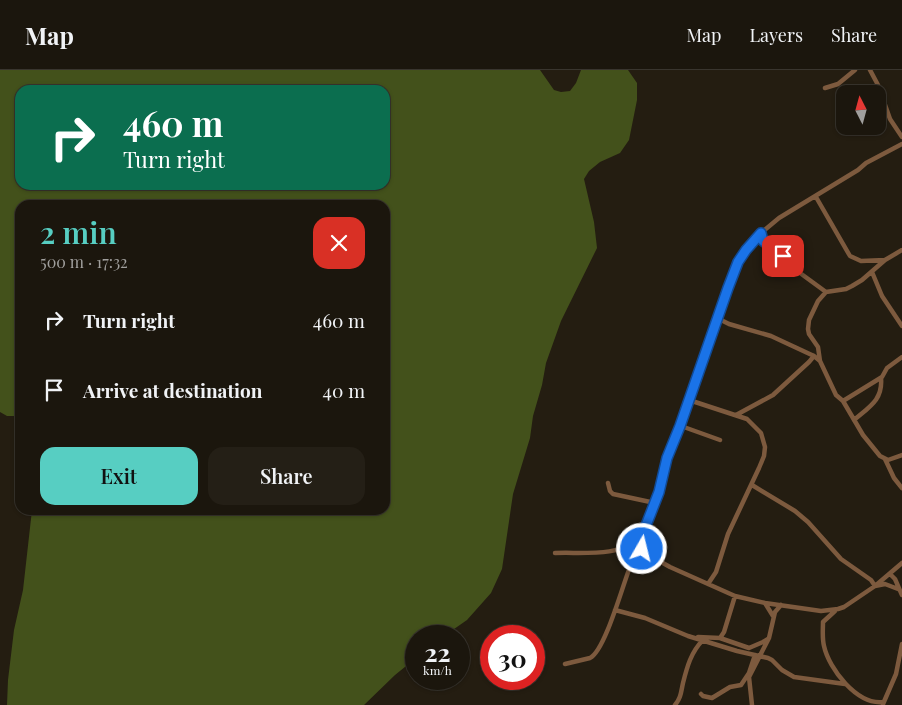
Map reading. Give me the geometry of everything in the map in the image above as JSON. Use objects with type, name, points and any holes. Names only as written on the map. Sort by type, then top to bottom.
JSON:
[{"type":"street","points":[[825,88],[842,82],[855,70]]},
{"type":"street","points":[[872,72],[890,119],[902,137]]},
{"type":"street","points":[[838,609],[821,611],[765,603],[735,596],[670,567],[645,553],[642,547],[642,539],[655,503],[667,458],[738,262],[761,233],[779,218],[816,197],[866,163],[902,144]]},
{"type":"street","points":[[816,197],[850,256],[861,261],[885,260]]},
{"type":"street","points":[[761,233],[763,241],[783,256],[800,273],[826,292]]},
{"type":"street","points":[[902,250],[885,260],[872,272],[846,289],[826,292],[818,301],[808,325],[809,334],[818,347],[820,361],[836,394],[868,441],[877,453],[885,458],[891,460],[902,455]]},
{"type":"street","points":[[872,272],[882,296],[902,326]]},
{"type":"street","points":[[717,318],[729,324],[771,336],[814,356],[820,361]]},
{"type":"street","points":[[736,415],[764,402],[814,356]]},
{"type":"street","points":[[843,402],[881,378],[887,368],[902,357]]},
{"type":"street","points":[[854,420],[879,396],[882,386],[881,378]]},
{"type":"street","points":[[689,400],[747,419],[764,438],[764,456],[728,534],[716,572],[708,584]]},
{"type":"street","points":[[680,426],[720,440]]},
{"type":"street","points":[[885,458],[894,478],[902,488]]},
{"type":"street","points":[[608,483],[613,494],[655,503]]},
{"type":"street","points":[[752,485],[802,517],[841,559],[871,580],[875,586]]},
{"type":"street","points":[[555,553],[595,553],[625,549],[642,539]]},
{"type":"street","points":[[565,664],[594,656],[610,624],[630,568],[642,547]]},
{"type":"street","points":[[902,563],[875,586],[832,613],[823,622],[823,638],[830,662],[845,684],[853,692],[866,700],[883,704],[896,674],[902,644]]},
{"type":"street","points":[[890,574],[895,579],[902,595]]},
{"type":"street","points":[[875,586],[885,584],[898,589]]},
{"type":"street","points":[[720,638],[724,632],[735,596]]},
{"type":"street","points":[[765,603],[774,618]]},
{"type":"street","points":[[701,694],[712,698],[730,687],[741,685],[749,675],[769,638],[775,612],[781,605]]},
{"type":"street","points":[[615,610],[645,618],[718,646],[771,659],[777,666],[794,676],[845,684]]},
{"type":"street","points":[[692,637],[720,638],[749,648],[769,638]]},
{"type":"street","points":[[675,705],[680,698],[693,651],[702,640]]},
{"type":"street","points":[[749,675],[752,705]]},
{"type":"shaded area","points":[[0,70],[540,70],[554,90],[561,92],[570,91],[576,83],[581,70],[628,70],[637,83],[637,100],[629,140],[620,153],[600,162],[589,171],[584,179],[594,222],[597,248],[561,321],[546,363],[533,416],[530,438],[513,494],[502,569],[491,593],[467,620],[460,625],[405,625],[405,667],[364,705],[7,705],[14,630],[23,590],[31,515],[390,515],[390,200],[15,200],[15,416],[7,416],[0,412]]},
{"type":"route","points":[[642,549],[645,528],[662,483],[667,458],[738,262],[761,233],[763,241],[783,256]]}]
